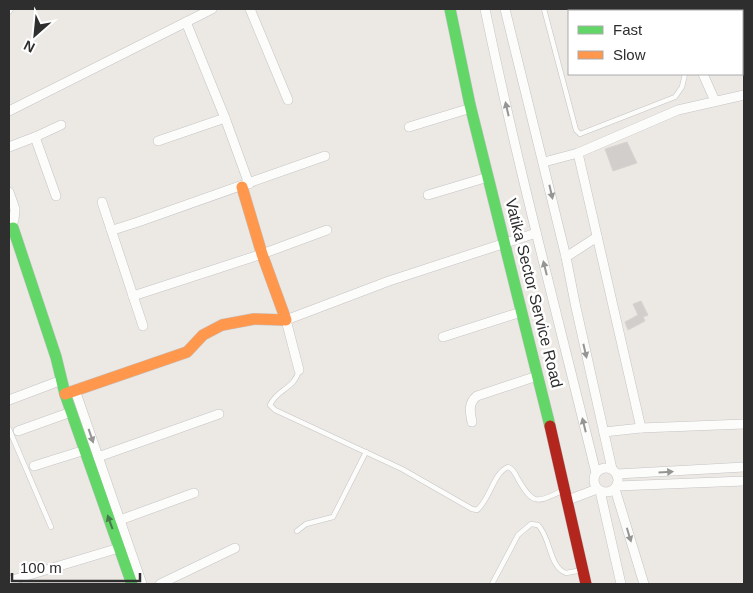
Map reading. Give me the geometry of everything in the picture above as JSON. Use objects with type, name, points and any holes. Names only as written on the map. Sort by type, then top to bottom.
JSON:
[{"type":"street","points":[[9,111],[212,9]]},
{"type":"street","points":[[250,9],[288,100]]},
{"type":"street","name":"Vatika Sector Service Road","points":[[450,9],[458,57],[566,495],[586,584]]},
{"type":"street","points":[[485,9],[536,233],[596,472],[594,479],[599,490],[621,584]]},
{"type":"street","points":[[505,9],[544,162],[616,487],[644,584]]},
{"type":"street","points":[[186,22],[225,118],[246,185],[262,254],[286,320],[299,370]]},
{"type":"street","points":[[703,75],[715,101]]},
{"type":"street","points":[[544,162],[578,152],[678,110],[744,95]]},
{"type":"street","points":[[409,127],[471,108]]},
{"type":"street","points":[[158,141],[225,118]]},
{"type":"street","points":[[9,147],[61,125]]},
{"type":"street","points":[[35,137],[56,196]]},
{"type":"street","points":[[578,152],[641,428]]},
{"type":"street","points":[[111,229],[138,222],[325,156]]},
{"type":"street","points":[[428,195],[488,177]]},
{"type":"street","points":[[9,192],[15,209],[14,220],[10,226],[62,380],[70,392],[98,457],[142,584]]},
{"type":"street","points":[[102,202],[143,326]]},
{"type":"street","points":[[133,296],[262,254],[327,230]]},
{"type":"street","points":[[70,392],[187,352],[201,337],[224,324],[249,318],[286,320],[389,281],[536,233]]},
{"type":"street","points":[[566,258],[597,237]]},
{"type":"street","points":[[443,337],[521,312]]},
{"type":"street","points":[[472,422],[470,408],[471,403],[477,396],[537,376]]},
{"type":"street","points":[[9,400],[62,380]]},
{"type":"street","points":[[70,392],[71,412],[132,584]]},
{"type":"street","points":[[13,430],[71,412]]},
{"type":"street","points":[[98,457],[219,414]]},
{"type":"street","points":[[604,432],[641,428],[744,424]]},
{"type":"street","points":[[34,466],[84,450]]},
{"type":"street","points":[[596,472],[603,468],[614,472],[744,467]]},
{"type":"street","points":[[566,495],[599,490],[608,492],[616,487],[744,481]]},
{"type":"street","points":[[120,520],[194,493]]},
{"type":"street","points":[[9,582],[120,548]]},
{"type":"street","points":[[160,584],[235,548]]},
{"type":"lane","points":[[544,9],[576,130],[580,134],[675,97],[682,87],[685,75]]},
{"type":"lane","points":[[299,370],[296,381],[273,398],[270,405],[275,410],[366,452],[476,510],[482,505],[501,472],[508,467],[514,472],[526,493],[534,499],[542,500],[566,495]]},
{"type":"lane","points":[[13,430],[51,527]]},
{"type":"lane","points":[[296,531],[306,524],[333,517],[366,452]]},
{"type":"lane","points":[[492,584],[518,535],[531,524],[538,525],[544,532],[556,566],[562,572],[583,570]]},
{"type":"building","points":[[627,142],[637,163],[613,171],[605,149]]},
{"type":"building","points":[[641,301],[648,315],[643,317],[645,321],[628,330],[625,322],[638,315],[633,304]]},
{"type":"traffic: fast","points":[[450,9],[470,105],[550,426]]},
{"type":"traffic: fast","points":[[9,230],[13,228],[56,357],[65,394],[132,584]]},
{"type":"traffic: slow","points":[[65,394],[187,352],[203,335],[222,325],[254,319],[286,320],[262,254],[242,187]]},
{"type":"traffic: jam","points":[[550,426],[586,584]]}]
